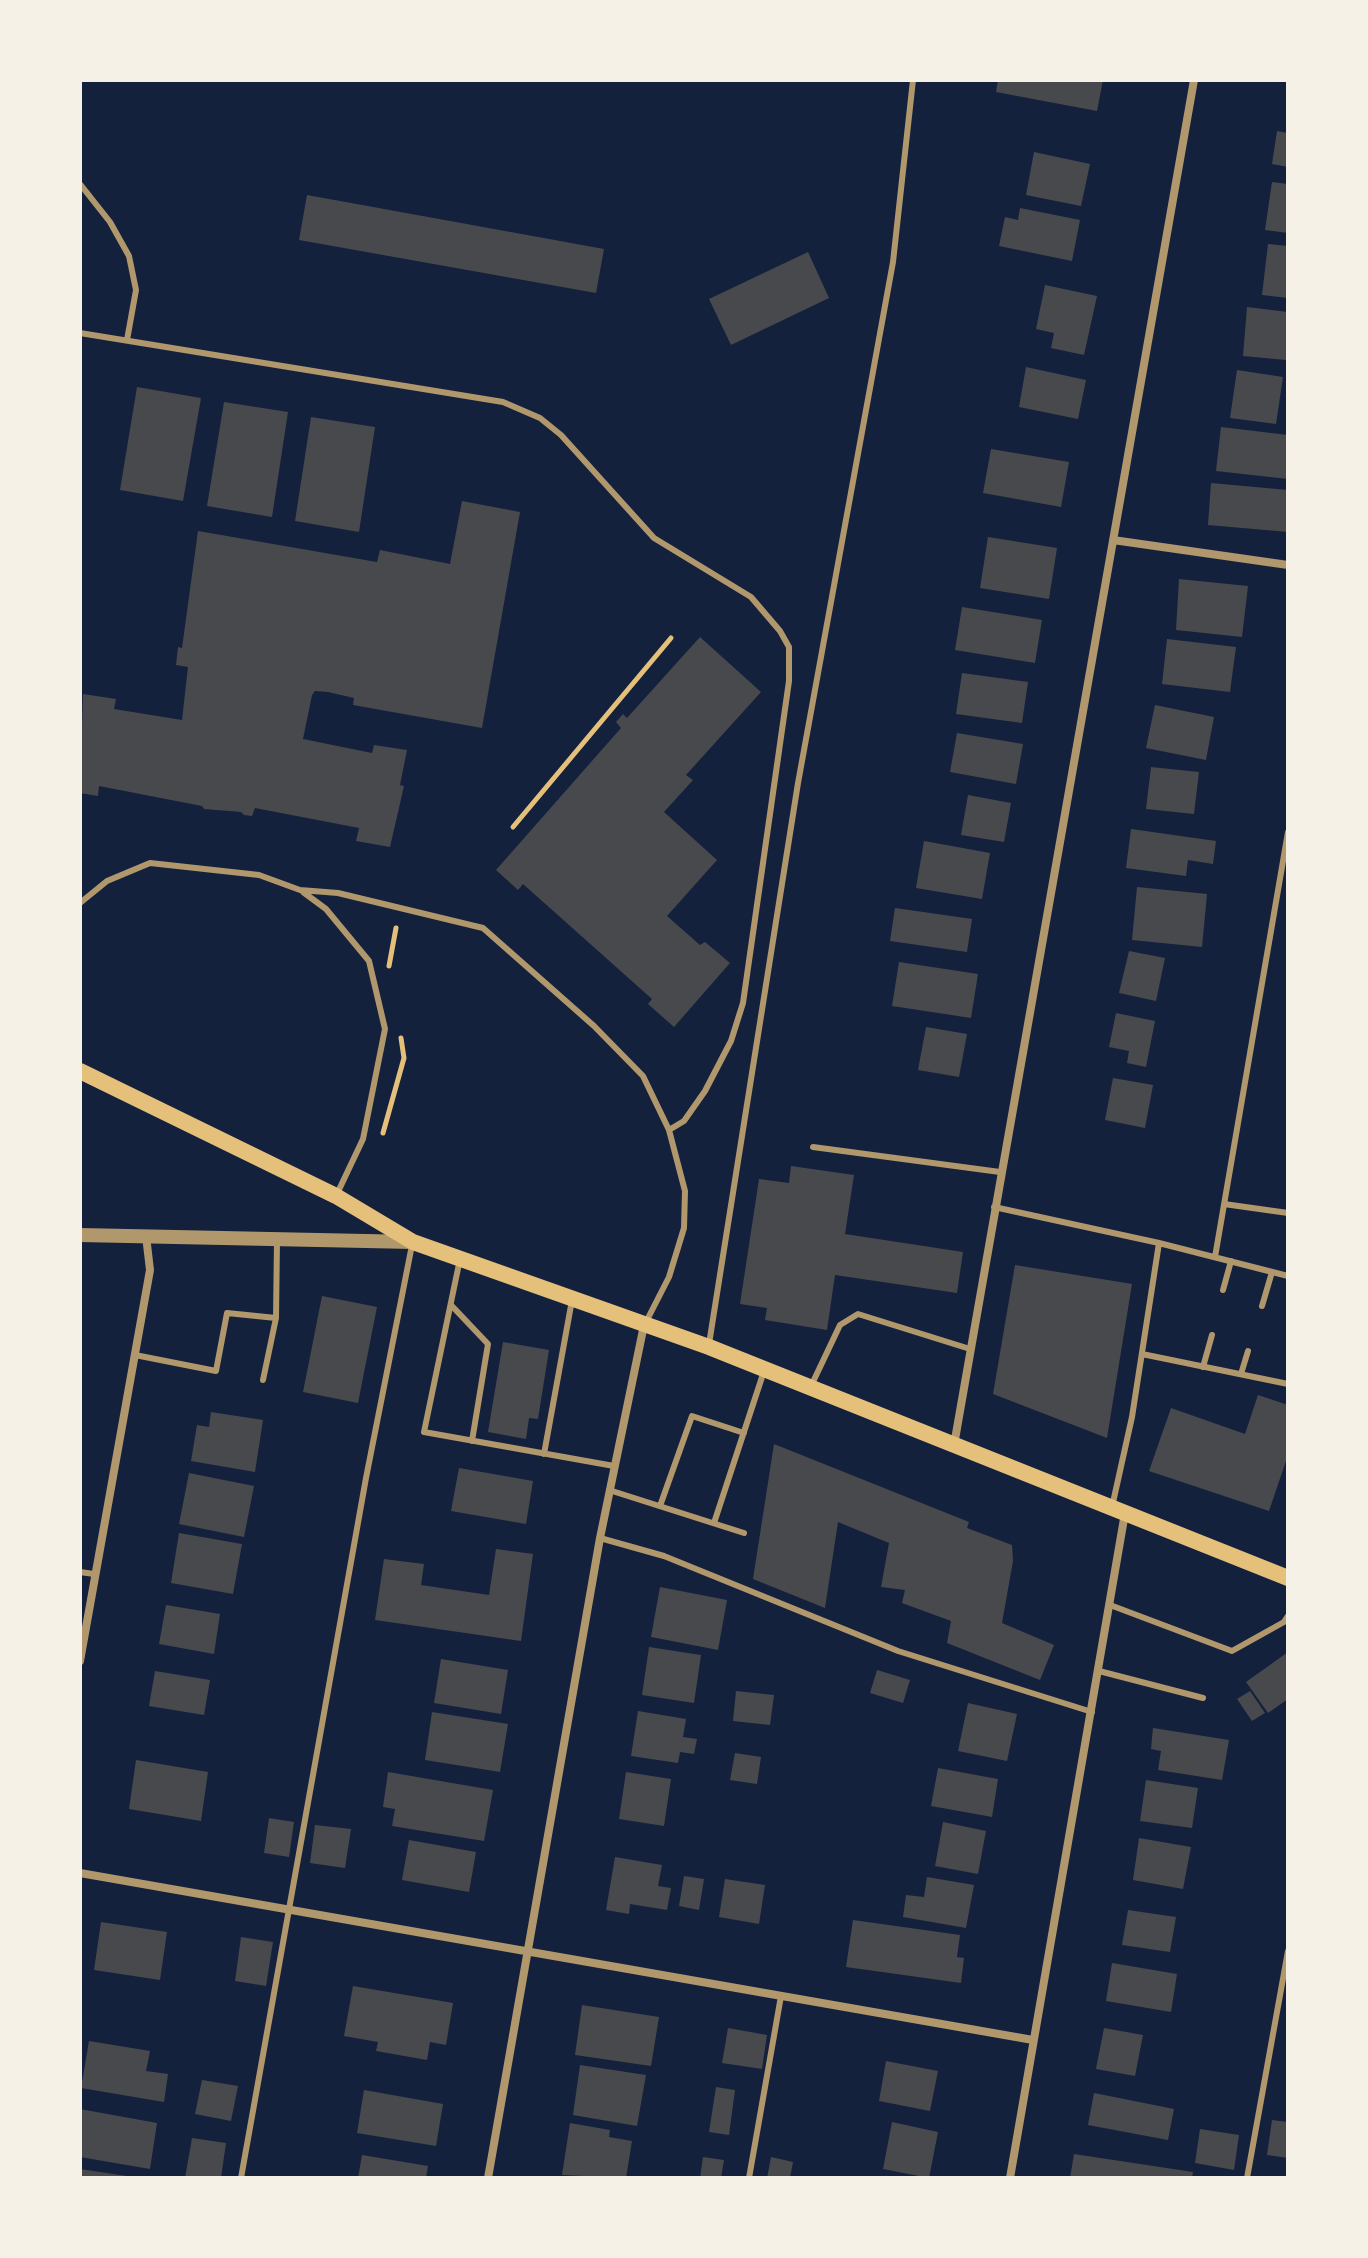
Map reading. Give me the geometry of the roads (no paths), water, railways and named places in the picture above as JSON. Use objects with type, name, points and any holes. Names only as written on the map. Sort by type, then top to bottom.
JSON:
[{"type":"main road","points":[[80,1071],[336,1196],[413,1242],[709,1347],[1288,1578]]},
{"type":"street","points":[[954,1445],[1194,80]]},
{"type":"street","points":[[1113,540],[1288,565]]},
{"type":"street","points":[[80,1235],[413,1242]]},
{"type":"street","points":[[80,1661],[150,1270],[146,1236]]},
{"type":"street","points":[[488,2178],[600,1538],[644,1325]]},
{"type":"street","points":[[1010,2178],[1110,1605],[1119,1510]]},
{"type":"street","points":[[80,1873],[1033,2040]]},
{"type":"lane","points":[[709,1347],[798,783],[893,262],[913,80]]},
{"type":"lane","points":[[80,184],[110,222],[129,256],[136,290],[127,340]]},
{"type":"lane","points":[[80,333],[503,402],[540,418],[594,469],[654,538],[751,597],[780,631],[789,647],[789,681],[743,1003],[731,1041],[705,1091],[684,1121],[669,1130]]},
{"type":"lane","points":[[1215,1257],[1288,832]]},
{"type":"lane","points":[[80,903],[107,881],[150,863],[259,875],[300,890],[338,893],[483,928],[594,1026],[643,1076],[669,1130],[685,1191],[684,1228],[669,1277],[644,1325]]},
{"type":"lane","points":[[300,890],[326,909],[369,961],[385,1029],[363,1139],[336,1196]]},
{"type":"lane","points":[[813,1147],[1000,1172]]},
{"type":"lane","points":[[1224,1204],[1288,1213]]},
{"type":"lane","points":[[994,1207],[1159,1243],[1288,1276]]},
{"type":"lane","points":[[263,1380],[276,1318],[277,1240]]},
{"type":"lane","points":[[241,2178],[413,1242]]},
{"type":"lane","points":[[1119,1510],[1159,1243]]},
{"type":"lane","points":[[460,1259],[424,1432],[614,1466]]},
{"type":"lane","points":[[1223,1290],[1231,1261]]},
{"type":"lane","points":[[1262,1306],[1272,1272]]},
{"type":"lane","points":[[544,1454],[572,1298]]},
{"type":"lane","points":[[451,1305],[488,1344],[472,1441]]},
{"type":"lane","points":[[135,1355],[216,1371],[227,1313],[276,1318]]},
{"type":"lane","points":[[811,1388],[840,1325],[858,1314],[970,1349]]},
{"type":"lane","points":[[1203,1367],[1212,1335]]},
{"type":"lane","points":[[1241,1374],[1248,1351]]},
{"type":"lane","points":[[1142,1354],[1288,1384]]},
{"type":"lane","points":[[714,1523],[764,1369]]},
{"type":"lane","points":[[660,1506],[692,1416],[744,1433]]},
{"type":"lane","points":[[609,1490],[744,1533]]},
{"type":"lane","points":[[600,1538],[664,1556],[898,1651],[1092,1712]]},
{"type":"lane","points":[[80,1572],[94,1574]]},
{"type":"lane","points":[[1110,1605],[1232,1651],[1284,1622],[1288,1616]]},
{"type":"lane","points":[[1099,1671],[1203,1698]]},
{"type":"lane","points":[[1247,2178],[1288,1951]]},
{"type":"lane","points":[[749,2178],[781,1996]]}]
